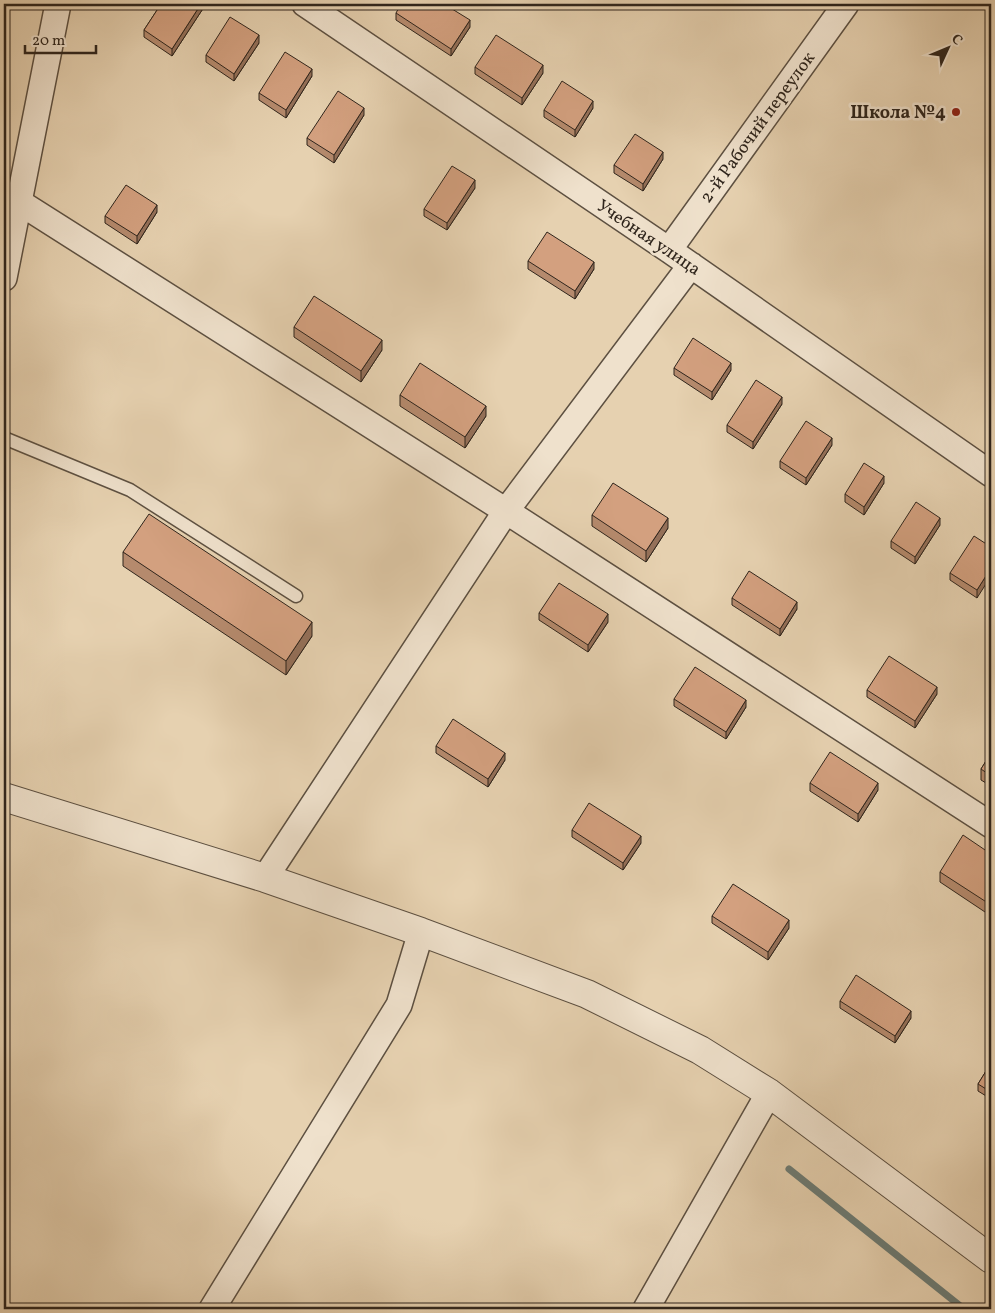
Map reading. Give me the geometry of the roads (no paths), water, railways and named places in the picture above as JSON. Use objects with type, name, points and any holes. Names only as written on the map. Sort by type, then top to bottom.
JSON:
[{"type":"street","points":[[4,278],[58,4]]},
{"type":"street","name":"Учебная улица","points":[[305,4],[691,265],[991,474]]},
{"type":"street","name":"2-й Рабочий переулок","points":[[669,250],[846,4]]},
{"type":"street","points":[[19,202],[506,511],[991,825]]},
{"type":"street","points":[[265,878],[506,511],[691,265]]},
{"type":"street","points":[[4,798],[265,878],[421,932],[587,994],[700,1050],[769,1093],[991,1259]]},
{"type":"street","points":[[212,1309],[399,1005],[421,932]]},
{"type":"street","points":[[646,1309],[769,1093]]},
{"type":"lane","points":[[4,438],[130,490],[296,596]]},
{"type":"waterway","points":[[789,1169],[964,1309]]},
{"type":"place","name":"Школа №4","points":[[956,112]]}]
